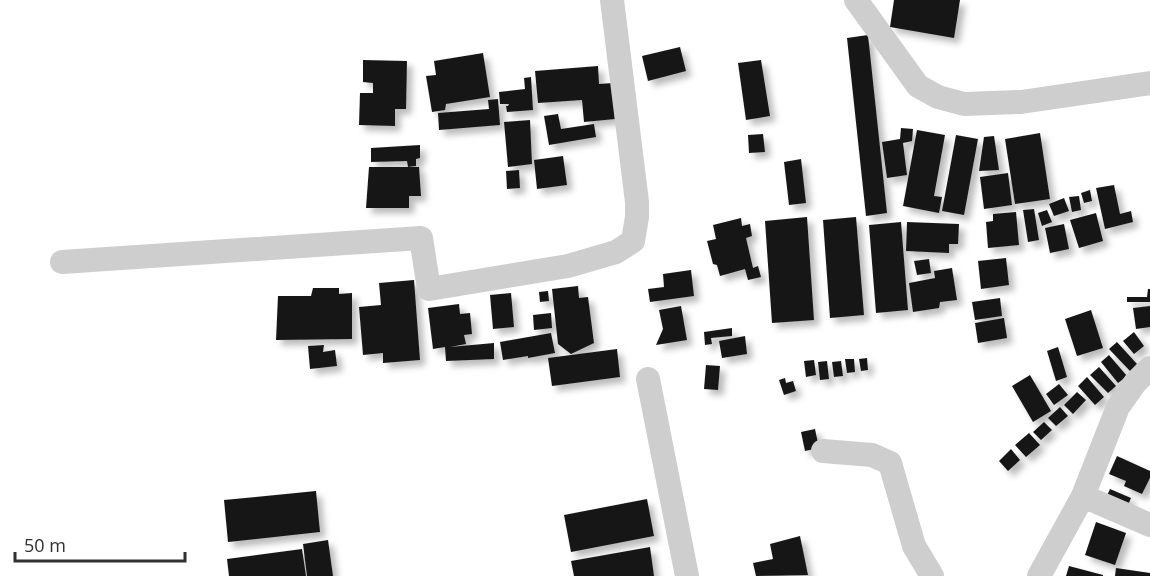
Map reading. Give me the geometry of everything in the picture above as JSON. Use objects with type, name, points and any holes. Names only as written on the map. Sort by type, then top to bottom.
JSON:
[{"type":"street","points":[[62,261],[421,238],[429,289],[568,266],[616,252],[633,242],[637,202],[612,0]]},
{"type":"street","points":[[856,0],[918,86],[938,97],[964,104],[1022,102],[1150,83]]},
{"type":"street","points":[[1040,576],[1083,496],[1118,407],[1135,383],[1150,368]]},
{"type":"street","points":[[648,379],[687,576]]},
{"type":"street","points":[[824,451],[872,455],[890,463],[915,546],[932,576]]},
{"type":"street","points":[[1083,496],[1150,525]]},
{"type":"building","points":[[894,0],[960,0],[954,38],[890,27]]},
{"type":"building","points":[[868,35],[887,213],[866,216],[847,38]]},
{"type":"building","points":[[680,47],[686,71],[648,81],[642,56]]},
{"type":"building","points":[[483,53],[490,97],[446,104],[445,110],[432,112],[426,76],[436,75],[434,61]]},
{"type":"building","points":[[363,60],[407,61],[406,109],[395,109],[395,126],[359,125],[360,93],[373,93],[373,83],[363,82]]},
{"type":"building","points":[[761,60],[770,116],[746,120],[738,63]]},
{"type":"building","points":[[598,66],[599,84],[613,83],[615,119],[584,122],[582,100],[538,103],[535,71]]},
{"type":"building","points":[[531,77],[533,110],[507,112],[506,106],[509,104],[500,104],[499,92],[525,89],[524,78]]},
{"type":"building","points":[[498,99],[500,125],[439,130],[438,113],[489,109],[488,100]]},
{"type":"building","points":[[558,114],[561,129],[594,124],[596,137],[549,145],[544,116]]},
{"type":"building","points":[[530,120],[532,164],[508,167],[504,122]]},
{"type":"building","points":[[901,128],[913,129],[912,141],[903,143],[907,175],[887,178],[882,142],[900,139]]},
{"type":"building","points":[[917,130],[945,135],[934,196],[942,197],[939,213],[903,206]]},
{"type":"building","points":[[1040,133],[1050,199],[1015,204],[1005,139]]},
{"type":"building","points":[[763,134],[765,152],[749,153],[748,135]]},
{"type":"building","points":[[956,135],[978,139],[964,215],[942,211]]},
{"type":"building","points":[[994,136],[999,170],[979,171],[984,137]]},
{"type":"building","points":[[420,145],[420,158],[416,159],[416,166],[408,167],[407,161],[371,162],[371,148]]},
{"type":"building","points":[[563,156],[567,185],[537,189],[534,160]]},
{"type":"building","points":[[801,159],[806,203],[789,205],[784,162]]},
{"type":"building","points":[[369,167],[419,167],[421,196],[409,196],[409,208],[366,208]]},
{"type":"building","points":[[519,170],[520,188],[507,189],[506,171]]},
{"type":"building","points":[[1008,173],[1012,205],[984,209],[980,177]]},
{"type":"building","points":[[1114,185],[1120,214],[1131,211],[1133,222],[1105,229],[1096,188]]},
{"type":"building","points":[[1090,190],[1092,201],[1084,203],[1081,193]]},
{"type":"building","points":[[1079,196],[1081,210],[1072,212],[1069,197]]},
{"type":"building","points":[[1064,198],[1069,211],[1054,216],[1049,204]]},
{"type":"building","points":[[1034,209],[1039,240],[1028,242],[1023,210]]},
{"type":"building","points":[[1047,210],[1052,222],[1042,226],[1038,213]]},
{"type":"building","points":[[1016,212],[1019,245],[988,248],[986,222],[993,221],[993,214]]},
{"type":"building","points":[[1096,213],[1103,241],[1079,248],[1070,220]]},
{"type":"building","points":[[807,217],[814,320],[772,323],[765,221]]},
{"type":"building","points":[[856,217],[864,315],[830,318],[823,220]]},
{"type":"building","points":[[741,218],[742,226],[750,224],[752,236],[746,238],[753,268],[758,266],[761,277],[748,280],[745,269],[720,276],[717,265],[713,264],[707,241],[716,239],[713,225]]},
{"type":"building","points":[[901,222],[908,310],[876,313],[869,225]]},
{"type":"building","points":[[907,222],[959,224],[958,244],[949,244],[949,253],[906,251]]},
{"type":"building","points":[[1064,224],[1069,249],[1050,253],[1045,228]]},
{"type":"building","points":[[1006,258],[1009,285],[981,289],[978,261]]},
{"type":"building","points":[[929,259],[931,273],[917,275],[914,261]]},
{"type":"building","points":[[952,268],[957,300],[940,302],[939,308],[913,312],[909,283],[935,278],[934,271]]},
{"type":"building","points":[[691,270],[694,296],[650,302],[648,289],[664,287],[663,274]]},
{"type":"building","points":[[414,280],[420,360],[383,363],[383,353],[363,355],[359,307],[381,305],[379,283]]},
{"type":"building","points":[[578,286],[579,298],[588,297],[594,343],[571,354],[558,344],[552,289]]},
{"type":"building","points":[[313,288],[339,288],[339,294],[352,293],[352,339],[276,340],[278,296],[311,296]]},
{"type":"building","points":[[1148,289],[1150,289],[1150,302],[1127,302],[1127,297],[1147,297]]},
{"type":"building","points":[[548,291],[549,301],[540,302],[539,292]]},
{"type":"building","points":[[511,293],[514,327],[493,329],[490,295]]},
{"type":"building","points":[[1000,298],[1002,316],[975,320],[972,302]]},
{"type":"building","points":[[459,304],[460,314],[470,313],[472,334],[464,335],[466,344],[450,347],[494,343],[494,359],[446,361],[445,347],[433,349],[428,308]]},
{"type":"building","points":[[681,306],[687,340],[656,345],[663,329],[659,310]]},
{"type":"building","points":[[1150,306],[1150,327],[1136,329],[1133,308]]},
{"type":"building","points":[[1091,310],[1103,348],[1077,356],[1065,319]]},
{"type":"building","points":[[551,313],[552,328],[534,330],[533,315]]},
{"type":"building","points":[[1004,318],[1007,338],[978,343],[975,323]]},
{"type":"building","points":[[732,328],[732,336],[711,338],[712,344],[705,345],[704,332]]},
{"type":"building","points":[[1134,332],[1144,346],[1134,354],[1123,341]]},
{"type":"building","points":[[551,333],[555,353],[503,360],[500,342]]},
{"type":"building","points":[[745,336],[747,354],[722,358],[719,341]]},
{"type":"building","points":[[1117,342],[1137,364],[1130,371],[1109,349]]},
{"type":"building","points":[[324,345],[323,352],[335,350],[337,366],[310,369],[308,346]]},
{"type":"building","points":[[1058,347],[1067,377],[1056,381],[1047,351]]},
{"type":"building","points":[[617,349],[620,377],[552,386],[548,358]]},
{"type":"building","points":[[1109,355],[1127,376],[1118,383],[1101,362]]},
{"type":"building","points":[[867,358],[868,370],[861,371],[859,359]]},
{"type":"building","points":[[845,359],[854,359],[855,372],[847,373]]},
{"type":"building","points":[[814,360],[816,375],[806,377],[804,361]]},
{"type":"building","points":[[827,361],[829,379],[820,380],[818,362]]},
{"type":"building","points":[[841,361],[843,376],[834,377],[832,362]]},
{"type":"building","points":[[706,365],[720,366],[718,390],[704,389]]},
{"type":"building","points":[[1099,367],[1116,386],[1108,393],[1090,375]]},
{"type":"building","points":[[1030,375],[1051,411],[1033,422],[1012,386]]},
{"type":"building","points":[[1087,377],[1104,397],[1095,405],[1078,386]]},
{"type":"building","points":[[785,378],[786,383],[793,381],[796,391],[784,395],[779,380]]},
{"type":"building","points":[[1059,384],[1068,395],[1054,405],[1046,394]]},
{"type":"building","points":[[1077,392],[1086,400],[1073,414],[1064,405]]},
{"type":"building","points":[[1060,407],[1068,416],[1056,426],[1048,418]]},
{"type":"building","points":[[1044,422],[1052,430],[1041,440],[1033,432]]},
{"type":"building","points":[[815,429],[819,448],[805,451],[801,432]]},
{"type":"building","points":[[1029,433],[1040,445],[1026,457],[1015,445]]},
{"type":"building","points":[[1011,449],[1020,460],[1008,471],[999,461]]},
{"type":"building","points":[[1117,456],[1150,471],[1150,478],[1142,494],[1124,486],[1126,481],[1109,474]]},
{"type":"building","points":[[1110,489],[1131,498],[1125,512],[1104,502]]},
{"type":"building","points":[[316,491],[320,532],[228,542],[224,500]]},
{"type":"building","points":[[647,499],[654,536],[571,552],[564,515]]},
{"type":"building","points":[[1096,522],[1126,533],[1115,565],[1085,555]]},
{"type":"building","points":[[800,536],[808,575],[756,576],[753,563],[773,559],[770,544]]},
{"type":"building","points":[[328,540],[333,576],[307,576],[303,544]]},
{"type":"building","points":[[650,547],[654,576],[574,576],[571,561]]},
{"type":"building","points":[[302,549],[306,576],[229,576],[227,559]]},
{"type":"building","points":[[1069,566],[1103,575],[1103,576],[1066,576]]},
{"type":"building","points":[[1116,568],[1150,573],[1150,576],[1115,576]]}]
